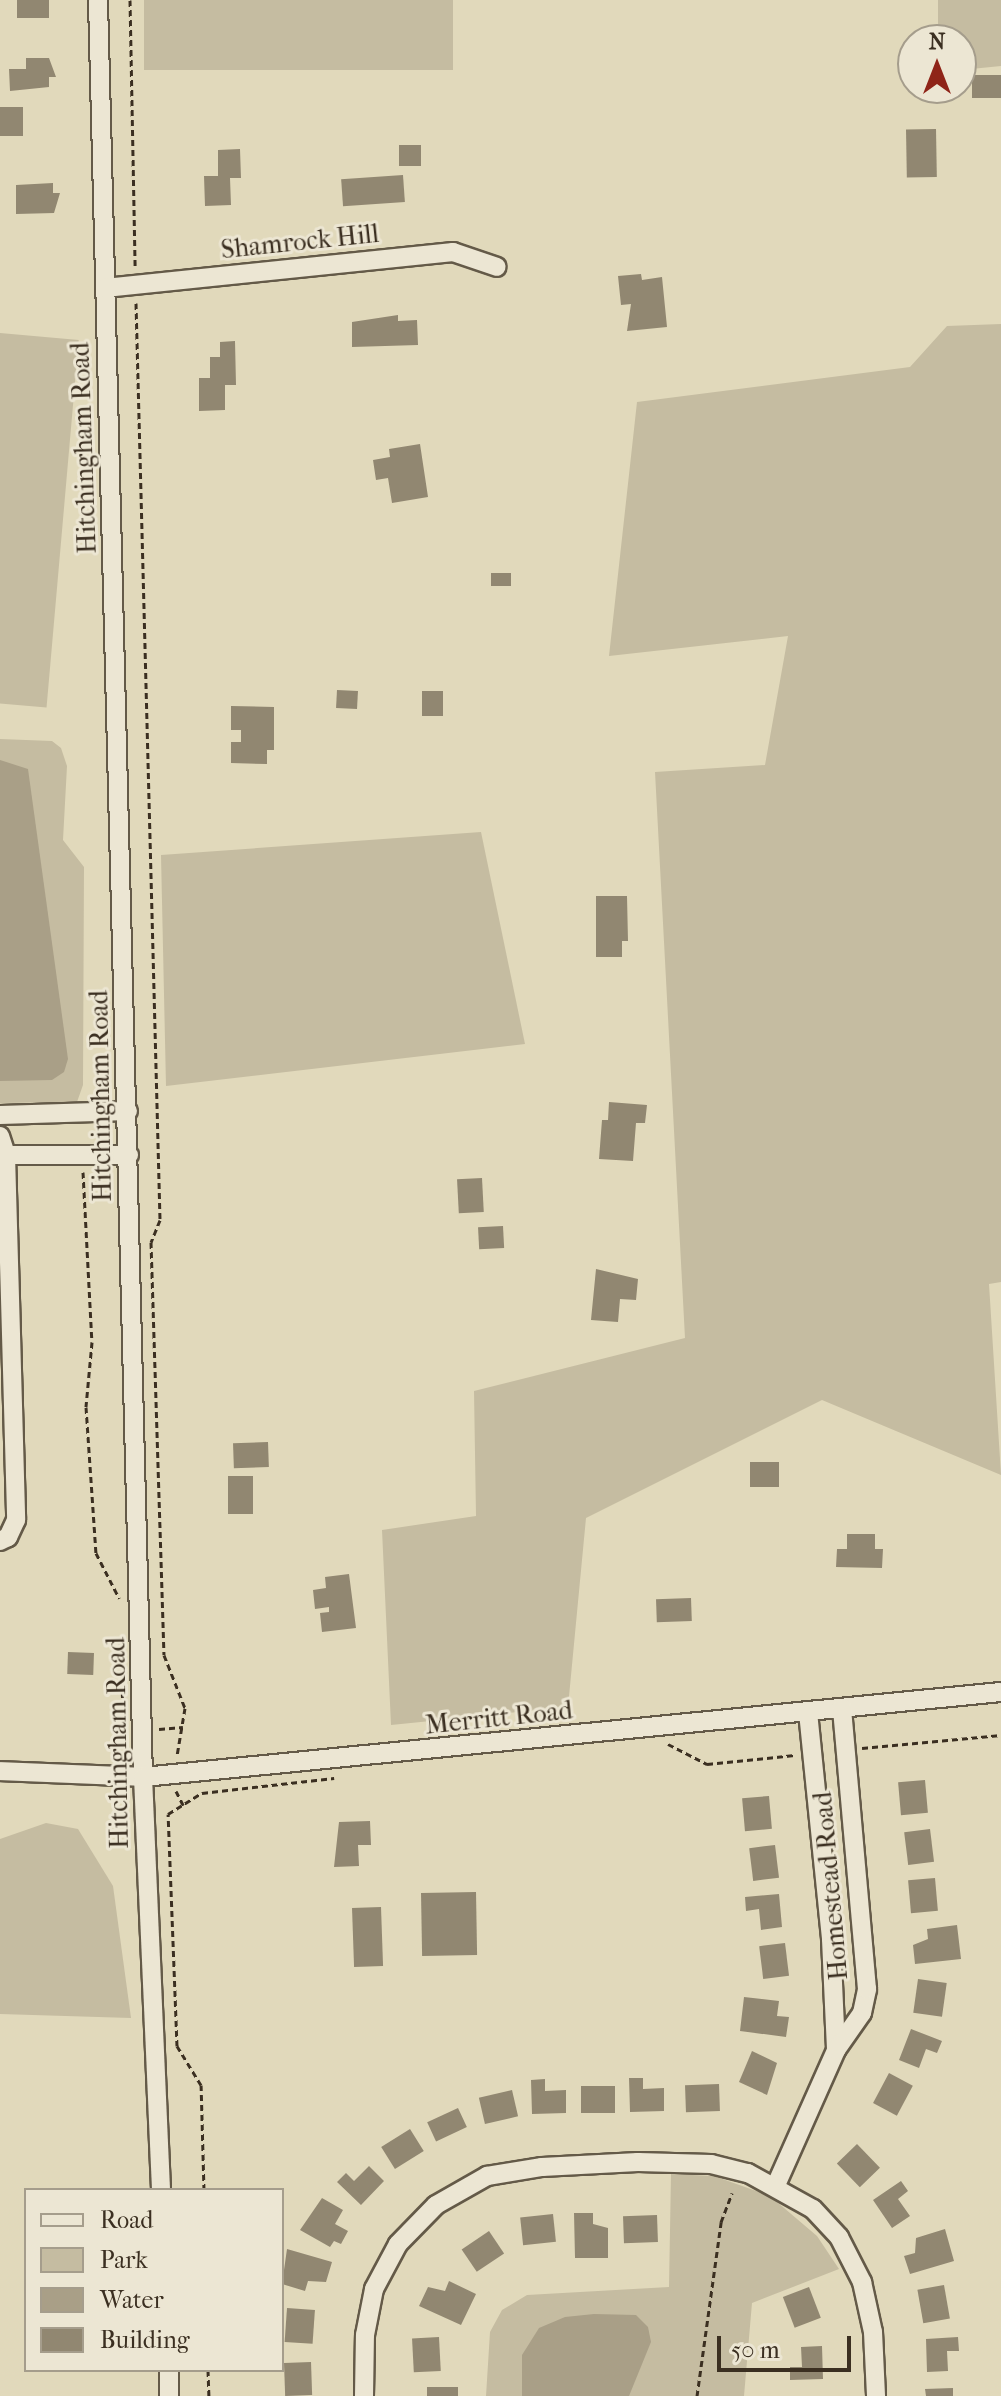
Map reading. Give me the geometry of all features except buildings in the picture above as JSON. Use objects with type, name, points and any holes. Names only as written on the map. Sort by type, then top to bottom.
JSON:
[{"type":"street","name":"Hitchingham Road","points":[[98,0],[143,1777],[161,2188]]},
{"type":"street","name":"Shamrock Hill","points":[[105,288],[453,252],[497,267]]},
{"type":"street","points":[[0,1115],[128,1111]]},
{"type":"street","points":[[0,1136],[16,1520],[8,1537],[0,1541]]},
{"type":"street","points":[[3,1155],[129,1155]]},
{"type":"street","name":"Merritt Road","points":[[0,1771],[143,1777],[1001,1692]]},
{"type":"street","name":"Homestead Road","points":[[776,2185],[836,2050],[862,2013],[867,1989],[842,1708]]},
{"type":"street","name":"Homestead Road","points":[[808,1712],[831,1939],[836,2050]]},
{"type":"street","points":[[364,2396],[365,2335],[374,2289],[416,2222],[460,2188],[487,2176],[542,2167],[638,2162],[711,2164],[776,2185],[813,2209],[839,2237],[862,2282],[873,2332],[876,2396]]},
{"type":"street","points":[[169,2372],[169,2396]]},
{"type":"path","points":[[130,0],[160,1220],[151,1242],[164,1655],[181,1690],[183,1727],[176,1797],[183,1805]]},
{"type":"path","points":[[83,1153],[92,1342],[86,1407],[96,1553],[119,1597],[120,1612]]},
{"type":"path","points":[[120,1627],[121,1731],[183,1727]]},
{"type":"path","points":[[856,1749],[1001,1735]]},
{"type":"path","points":[[664,1743],[707,1764],[800,1755]]},
{"type":"path","points":[[204,2188],[201,2085],[177,2046],[168,1814],[202,1793],[342,1777]]},
{"type":"path","points":[[697,2396],[721,2222],[732,2193]]},
{"type":"path","points":[[208,2372],[209,2396]]},
{"type":"green space","points":[[144,0],[453,0],[453,70],[144,70]]},
{"type":"green space","points":[[938,0],[1001,0],[1001,66],[977,68],[977,24],[938,24]]},
{"type":"green space","points":[[1001,324],[1001,1282],[989,1284],[1001,1475],[822,1400],[586,1518],[568,1707],[391,1725],[382,1530],[476,1516],[474,1391],[685,1338],[655,772],[765,765],[788,636],[609,656],[637,402],[910,367],[947,326]]},
{"type":"green space","points":[[0,333],[79,340],[47,707],[0,703]]},
{"type":"green space","points":[[0,739],[52,741],[61,748],[67,766],[63,840],[84,867],[83,1085],[77,1102],[0,1103]]},
{"type":"green space","points":[[481,832],[525,1044],[166,1086],[161,855]]},
{"type":"green space","points":[[46,1823],[78,1829],[113,1886],[131,2018],[0,2014],[0,1839]]},
{"type":"green space","points":[[671,2174],[714,2176],[770,2196],[817,2236],[839,2269],[752,2303],[744,2396],[486,2396],[490,2332],[502,2310],[527,2295],[669,2287]]},
{"type":"water","points":[[0,760],[28,769],[68,1059],[64,1072],[52,1080],[0,1081]]},
{"type":"water","points":[[636,2315],[648,2327],[651,2342],[629,2396],[522,2396],[522,2355],[539,2328],[565,2317]]}]
